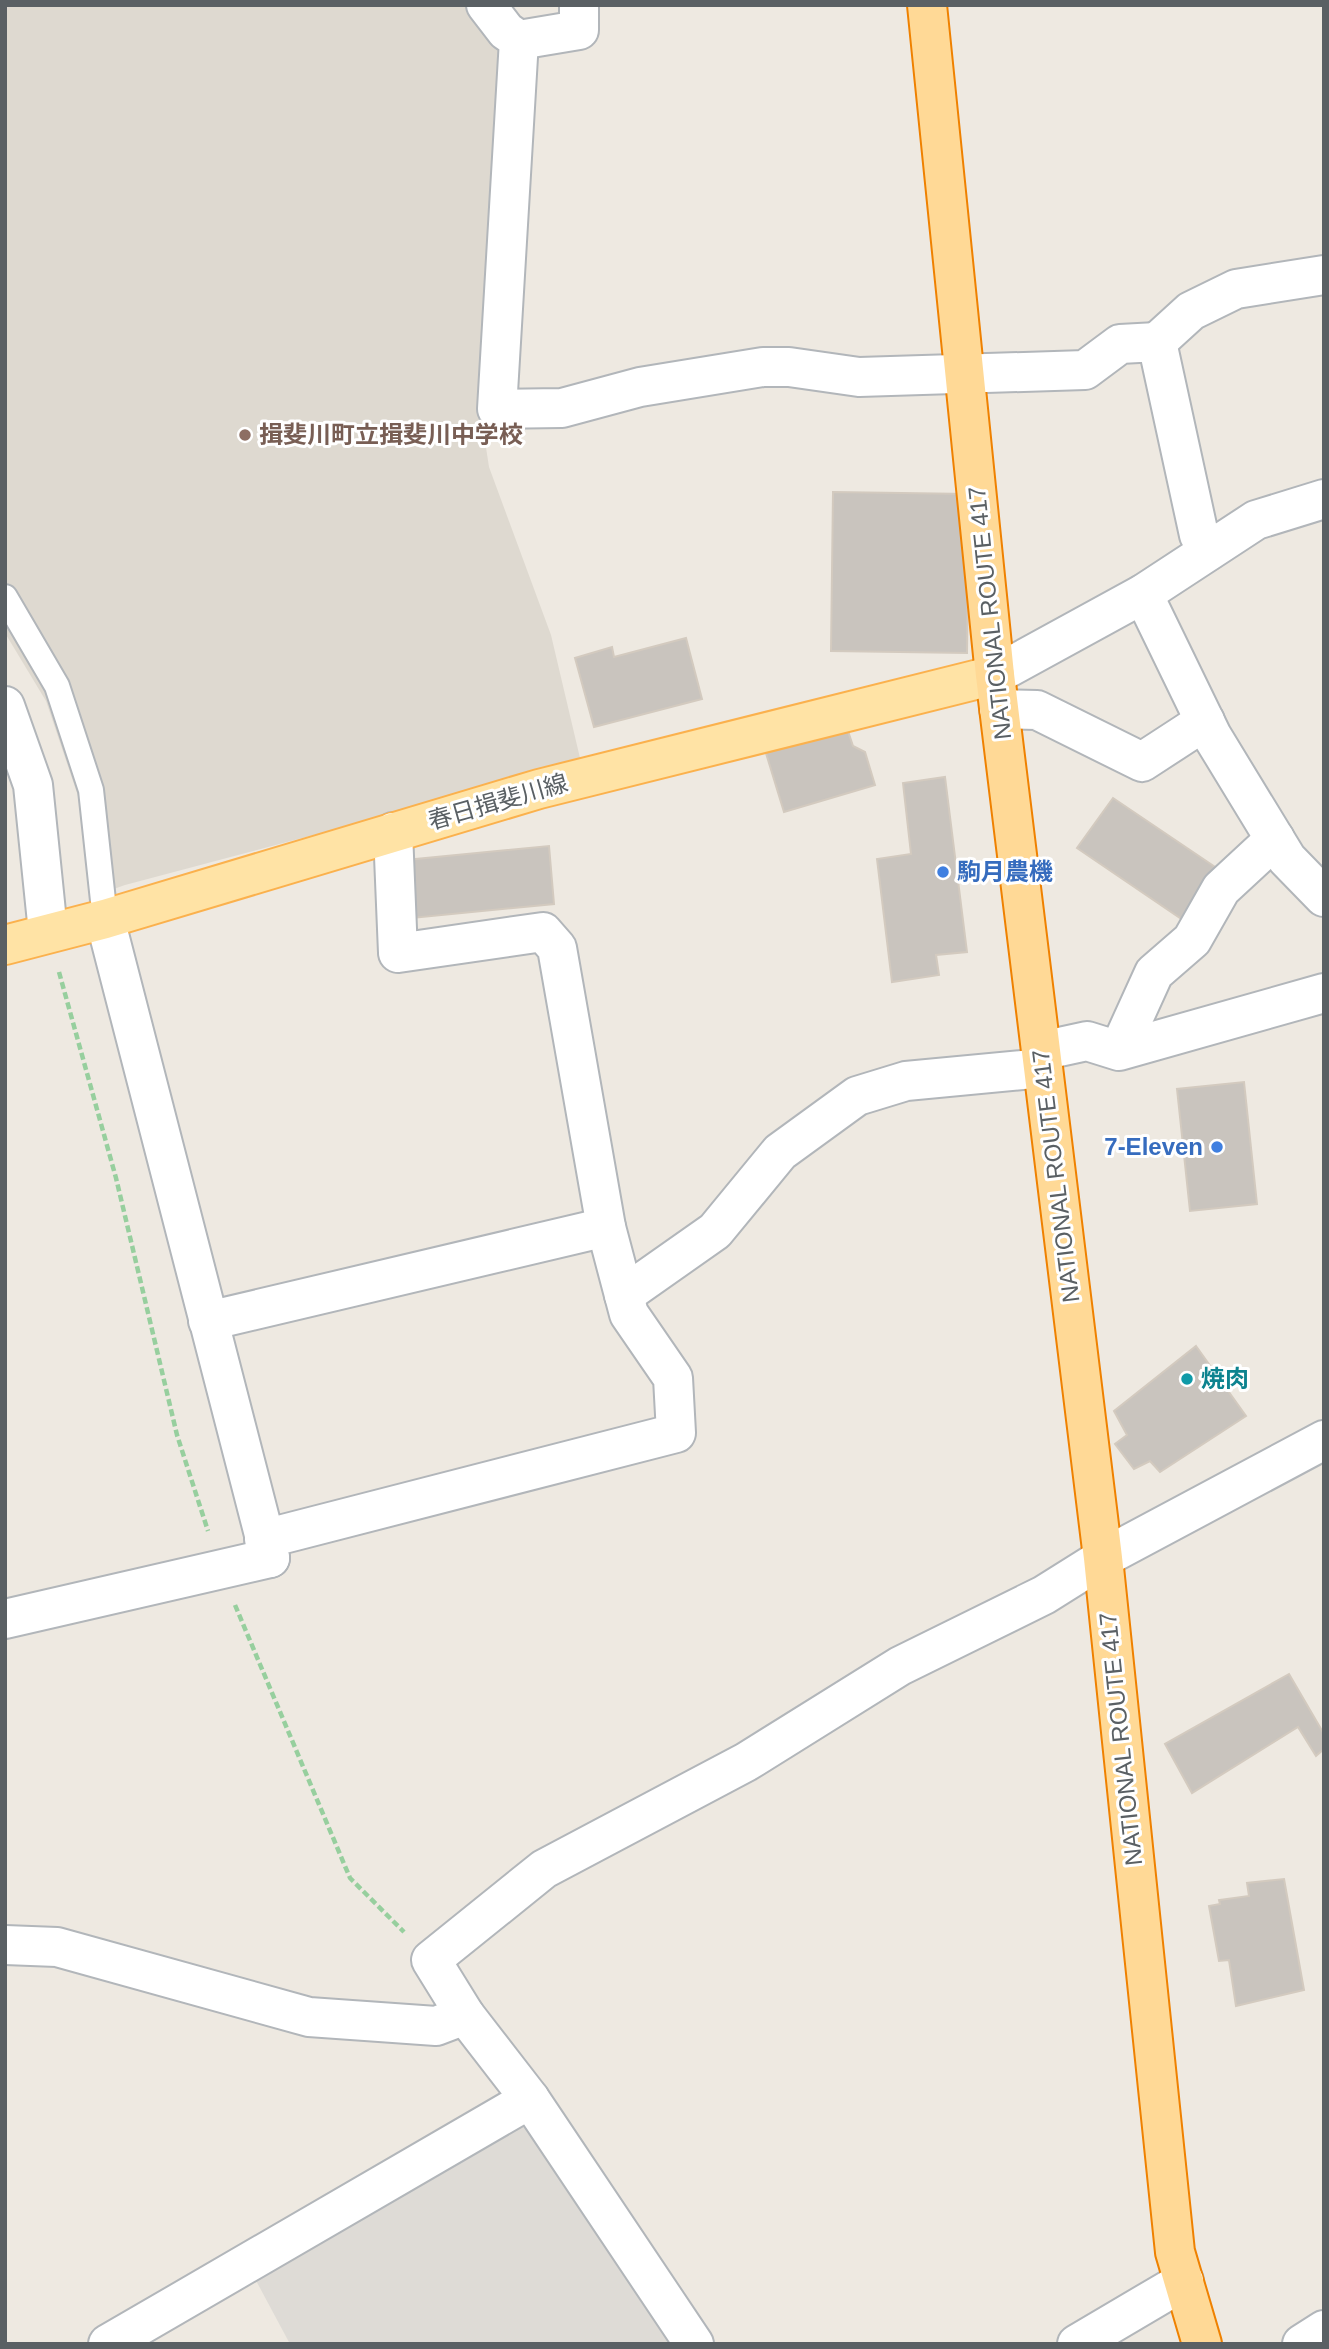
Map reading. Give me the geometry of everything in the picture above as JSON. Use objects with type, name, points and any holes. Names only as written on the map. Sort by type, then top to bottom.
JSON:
[{"type":"highway","name":"NATIONAL ROUTE 417","points":[[927,5],[997,692],[1103,1558],[1175,2252],[1202,2344]]},
{"type":"main road","name":"春日揖斐川線","points":[[5,945],[105,919],[539,789],[997,692]]},
{"type":"street","points":[[486,5],[506,31],[519,40],[579,30],[579,5]]},
{"type":"street","points":[[519,40],[497,409],[562,408],[640,387],[763,367],[789,367],[859,377],[1085,370],[1120,344],[1157,342],[1191,311],[1236,289],[1324,275]]},
{"type":"street","points":[[1157,342],[1199,535],[1208,551]]},
{"type":"street","points":[[997,692],[1255,520],[1324,499]]},
{"type":"street","points":[[1143,594],[1205,721],[1275,839],[1287,859],[1324,897]]},
{"type":"street","points":[[997,692],[1142,762],[1205,721]]},
{"type":"street","points":[[5,706],[33,785],[48,932]]},
{"type":"street","points":[[5,1619],[676,1433],[673,1378],[629,1314],[606,1227],[557,948],[543,932],[398,953],[393,832]]},
{"type":"street","points":[[1124,1049],[1124,1039],[1154,973],[1192,940],[1222,890],[1275,839]]},
{"type":"street","points":[[105,919],[267,1548]]},
{"type":"street","points":[[624,1295],[715,1231],[780,1152],[858,1096],[906,1081],[1042,1059],[1087,1041],[1124,1049],[1324,993]]},
{"type":"street","points":[[208,1321],[606,1227]]},
{"type":"street","points":[[694,2344],[530,2099],[465,2015],[431,1960],[544,1869],[746,1762],[900,1666],[1044,1595],[1103,1558],[1324,1440]]},
{"type":"street","points":[[5,1945],[57,1947],[309,2017],[436,2026],[465,2015]]},
{"type":"street","points":[[108,2344],[530,2099]]},
{"type":"street","points":[[1077,2344],[1184,2281]]},
{"type":"street","points":[[1302,2344],[1324,2330]]},
{"type":"lane","points":[[5,597],[57,687],[91,790],[105,919]]},
{"type":"shaded area","name":"揖斐川町立揖斐川中学校","points":[[5,5],[468,5],[508,59],[479,402],[489,467],[551,635],[580,758],[359,823],[125,885],[91,897],[80,802],[46,701],[5,633]]},
{"type":"shaded area","points":[[526,2119],[679,2344],[290,2344],[253,2275]]},
{"type":"building","points":[[833,492],[969,494],[967,653],[831,651]]},
{"type":"building","points":[[686,638],[702,699],[594,727],[575,658],[612,647],[614,657]]},
{"type":"building","points":[[846,725],[853,746],[865,752],[875,785],[784,812],[765,750]]},
{"type":"building","points":[[945,777],[967,952],[936,955],[939,975],[892,982],[877,859],[911,854],[903,783]]},
{"type":"building","points":[[1113,798],[1221,871],[1186,922],[1077,848]]},
{"type":"building","points":[[549,846],[554,904],[412,918],[406,860]]},
{"type":"building","name":"7-Eleven","points":[[1244,1082],[1257,1204],[1190,1211],[1177,1089]]},
{"type":"building","name":"焼肉","points":[[1196,1346],[1246,1416],[1160,1472],[1150,1461],[1134,1469],[1115,1444],[1127,1435],[1114,1411]]},
{"type":"building","points":[[1289,1674],[1324,1734],[1324,1749],[1316,1756],[1298,1727],[1192,1793],[1165,1744]]},
{"type":"building","points":[[1284,1879],[1304,1990],[1236,2006],[1229,1960],[1219,1961],[1209,1906],[1220,1904],[1219,1900],[1249,1896],[1247,1883]]},
{"type":"place","name":"揖斐川町立揖斐川中学校","points":[[245,435]]},
{"type":"place","name":"駒月農機","points":[[943,872]]},
{"type":"place","name":"7-Eleven","points":[[1217,1147]]},
{"type":"place","name":"焼肉","points":[[1187,1379]]}]
